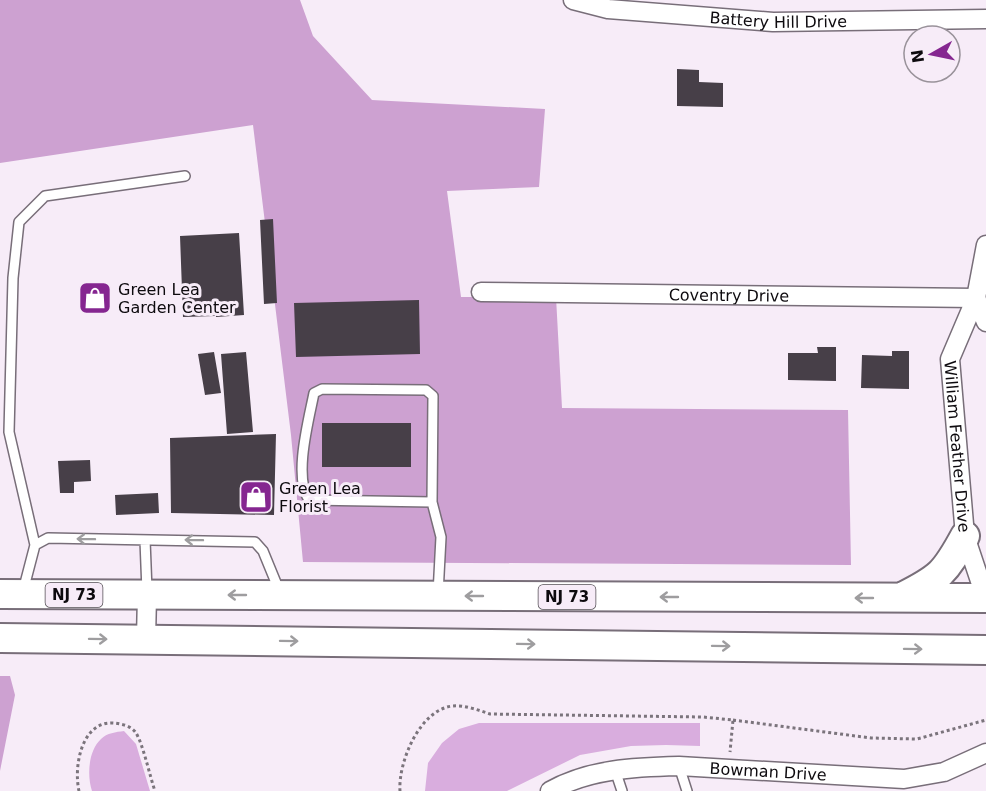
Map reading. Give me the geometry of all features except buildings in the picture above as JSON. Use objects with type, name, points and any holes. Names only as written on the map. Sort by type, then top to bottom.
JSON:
[{"type":"highway","points":[[900,598],[928,584],[940,575],[950,563],[965,536]]},
{"type":"highway","name":"NJ 73","points":[[11,594],[986,599]]},
{"type":"highway","points":[[0,638],[986,650]]},
{"type":"street","name":"Battery Hill Drive","points":[[573,0],[608,9],[773,22],[986,19]]},
{"type":"street","name":"William Feather Drive","points":[[986,245],[981,300],[950,359],[965,536],[986,599]]},
{"type":"street","name":"Coventry Drive","points":[[481,292],[981,300]]},
{"type":"street","points":[[981,300],[986,322]]},
{"type":"street","points":[[146,639],[147,595]]},
{"type":"street","name":"Bowman Drive","points":[[550,791],[595,773],[679,766],[904,779],[944,772],[986,753]]},
{"type":"lane","points":[[35,545],[9,432],[13,278],[19,222],[45,196],[185,176]]},
{"type":"lane","points":[[432,502],[309,500],[304,493],[303,449],[314,393],[322,389],[426,390],[433,396],[432,502],[441,537],[438,596]]},
{"type":"lane","points":[[11,594],[35,545],[48,538],[255,542],[263,551],[281,596]]},
{"type":"lane","points":[[145,540],[147,595]]},
{"type":"lane","points":[[679,766],[687,791]]},
{"type":"lane","points":[[615,770],[622,791]]},
{"type":"path","points":[[400,791],[402,767],[408,748],[417,733],[426,719],[439,709],[452,706],[463,706],[490,714],[703,717],[871,738],[917,739],[986,720]]},
{"type":"path","points":[[729,769],[733,720]]},
{"type":"path","points":[[79,791],[84,742],[89,733],[107,723],[117,723],[136,732],[155,791]]},
{"type":"shaded area","points":[[0,0],[300,0],[313,36],[372,100],[545,109],[539,187],[447,191],[461,297],[556,297],[562,408],[848,410],[851,565],[303,562],[291,435],[253,125],[0,163]]},
{"type":"shaded area","points":[[0,676],[10,676],[15,695],[0,771]]},
{"type":"shaded area","points":[[479,723],[700,723],[700,746],[631,746],[580,755],[507,791],[425,791],[428,763],[442,743],[459,729]]},
{"type":"shaded area","points":[[124,731],[136,744],[150,791],[92,791],[89,771],[93,750],[103,737]]},
{"type":"place","name":"Green Lea Garden Center","points":[[95,298]]},
{"type":"place","name":"Green Lea Florist","points":[[256,497]]}]
